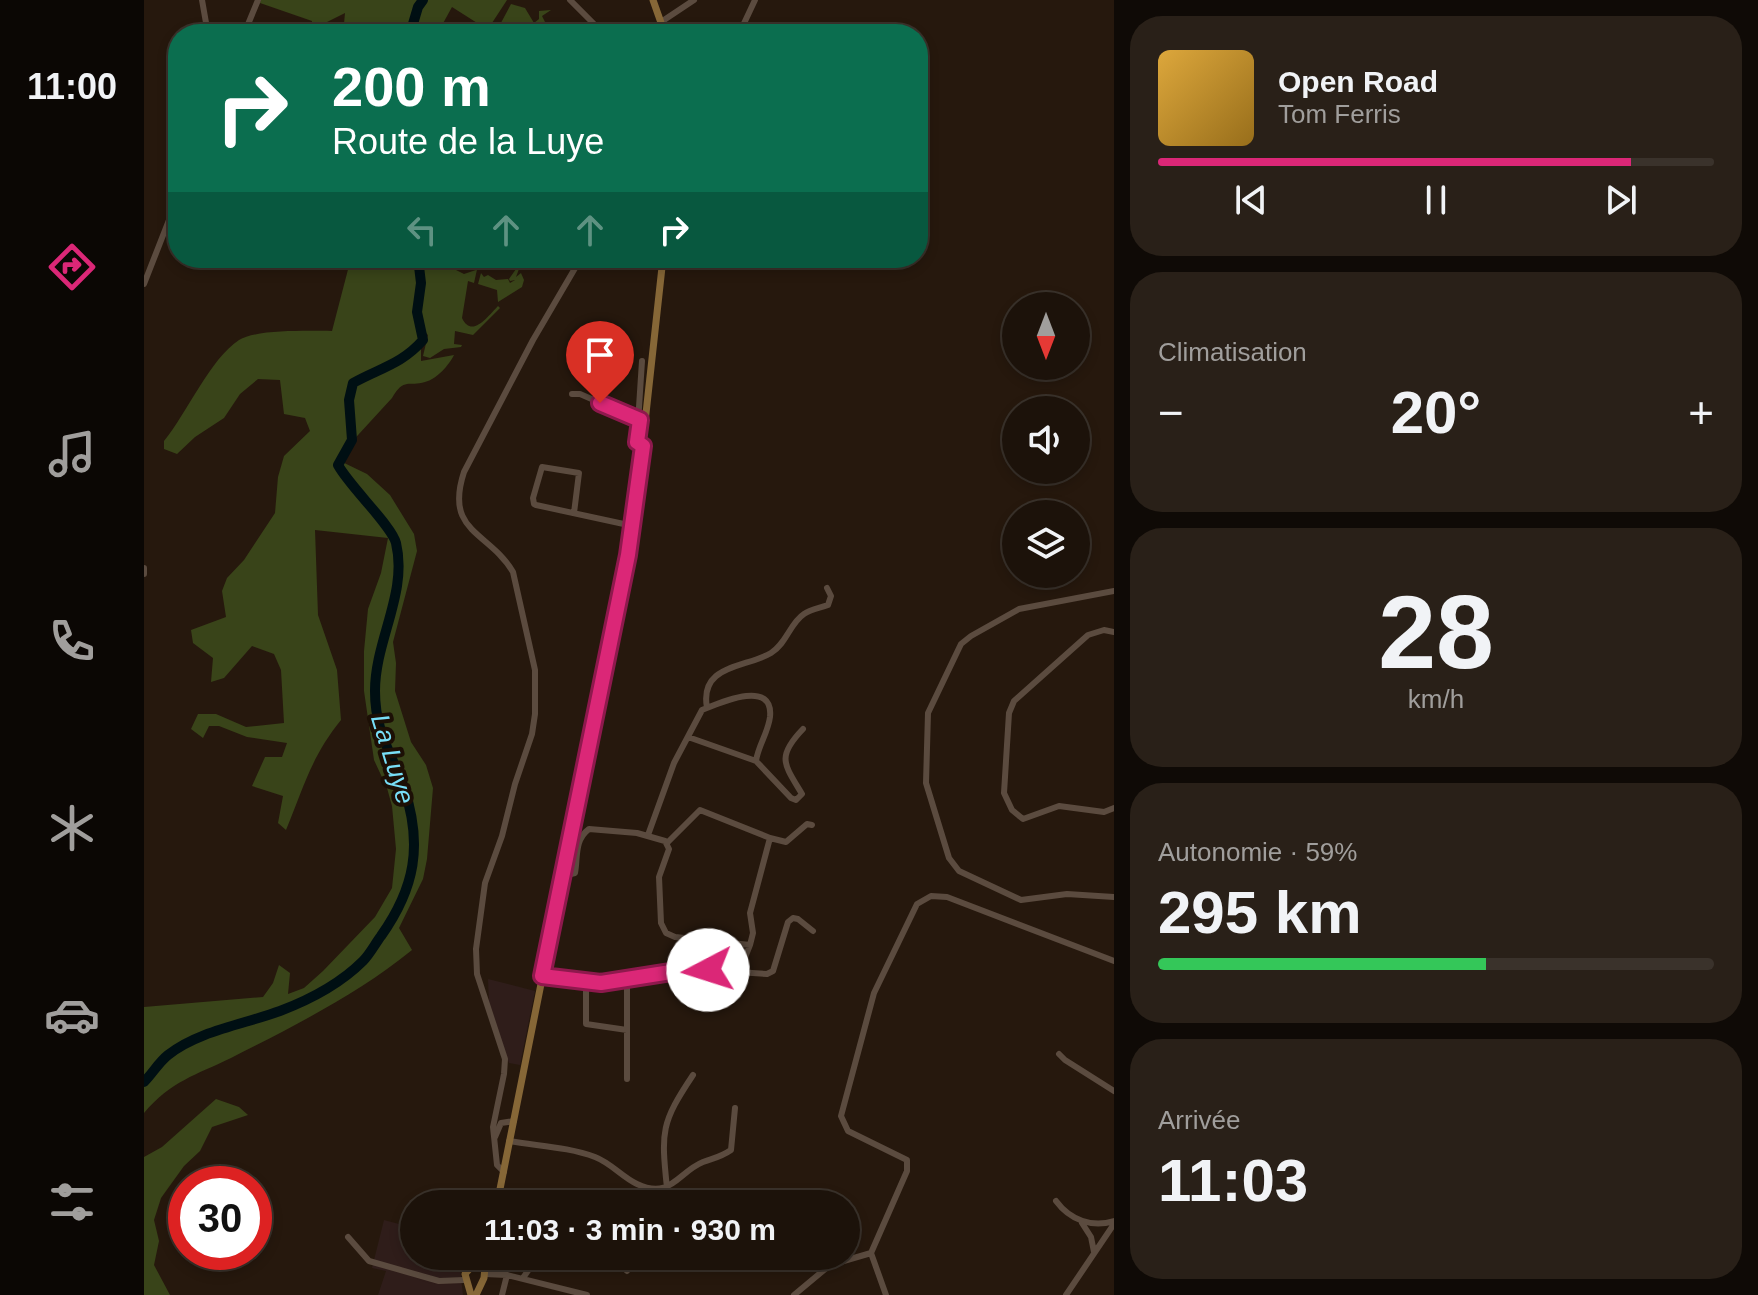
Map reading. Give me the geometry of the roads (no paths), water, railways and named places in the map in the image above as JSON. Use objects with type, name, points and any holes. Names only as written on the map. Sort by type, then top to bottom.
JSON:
[{"type":"main road","points":[[653,0],[661,22]]},
{"type":"main road","points":[[500,1190],[621,584],[639,480],[662,268]]},
{"type":"main road","points":[[467,1270],[466,1282],[473,1295]]},
{"type":"main road","points":[[473,1295],[484,1272]]},
{"type":"main road","points":[[466,1282],[479,1285]]},
{"type":"street","points":[[202,0],[206,24]]},
{"type":"street","points":[[248,24],[258,0]]},
{"type":"street","points":[[570,0],[594,24]]},
{"type":"street","points":[[661,22],[694,0]]},
{"type":"street","points":[[744,24],[755,0]]},
{"type":"street","points":[[144,284],[168,223]]},
{"type":"street","points":[[504,1172],[497,1165],[494,1139],[495,1111],[505,1059],[477,974],[476,949],[485,883],[532,734],[537,695],[535,670],[513,572],[506,561],[468,526],[458,505],[458,491],[464,472],[533,340],[575,268]]},
{"type":"street","points":[[642,361],[637,442],[643,446]]},
{"type":"street","points":[[572,394],[580,394],[640,420]]},
{"type":"street","points":[[574,513],[579,473],[542,467],[532,502],[536,505],[630,525]]},
{"type":"street","points":[[144,568],[144,574]]},
{"type":"street","points":[[707,708],[711,681],[736,665],[774,651],[803,614],[828,605],[831,596],[827,588]]},
{"type":"street","points":[[1114,591],[1019,609],[961,644],[928,713],[926,786],[950,861],[959,871],[1021,900],[1067,894],[1114,897]]},
{"type":"street","points":[[1114,632],[1104,630],[1088,635],[1014,701],[1009,713],[1004,793],[1012,810],[1023,819],[1059,806],[1104,812],[1114,808]]},
{"type":"street","points":[[648,835],[674,763],[702,710],[745,695],[755,696],[768,704],[770,716],[756,761]]},
{"type":"street","points":[[688,737],[756,761],[791,798],[801,798],[802,794],[785,762],[786,751],[803,729]]},
{"type":"street","points":[[667,843],[700,810],[786,842],[807,824],[812,825]]},
{"type":"street","points":[[563,876],[571,876],[576,870],[575,855],[585,831],[594,829],[648,835],[667,843],[669,849],[659,877],[661,923],[666,933],[675,937],[750,945]]},
{"type":"street","points":[[739,973],[753,933],[750,913],[770,838]]},
{"type":"street","points":[[886,1295],[871,1253],[908,1163],[848,1131],[841,1116],[874,993],[917,904],[931,896],[947,897],[1114,961]]},
{"type":"street","points":[[542,976],[586,983],[627,980],[690,969],[767,974],[773,971],[788,922],[793,918],[813,931]]},
{"type":"street","points":[[627,980],[627,1079]]},
{"type":"street","points":[[586,983],[586,1024],[627,1030]]},
{"type":"street","points":[[1059,1054],[1114,1091]]},
{"type":"street","points":[[667,1188],[662,1146],[664,1126],[676,1100],[693,1075]]},
{"type":"street","points":[[509,1141],[585,1154],[601,1159],[638,1184],[667,1188],[701,1163],[719,1158],[731,1150],[735,1108]]},
{"type":"street","points":[[494,1139],[501,1123],[514,1121]]},
{"type":"street","points":[[1056,1201],[1079,1220],[1090,1236],[1095,1254]]},
{"type":"street","points":[[1079,1220],[1098,1224],[1114,1222]]},
{"type":"street","points":[[1066,1295],[1114,1222]]},
{"type":"street","points":[[1098,1224],[1107,1235]]},
{"type":"street","points":[[1090,1236],[1098,1224]]},
{"type":"street","points":[[1090,1236],[1102,1243]]},
{"type":"street","points":[[348,1237],[364,1258],[375,1263],[439,1281],[466,1282]]},
{"type":"street","points":[[794,1295],[830,1265],[871,1253]]},
{"type":"street","points":[[523,1278],[528,1270]]},
{"type":"street","points":[[484,1272],[523,1278],[587,1295]]},
{"type":"street","points":[[502,1295],[507,1275]]},
{"type":"waterway","name":"La Luye","points":[[413,24],[423,0]]},
{"type":"waterway","name":"La Luye","points":[[144,1082],[165,1058],[193,1040],[291,1007],[345,977],[370,952],[402,901],[412,865],[413,828],[404,788],[381,730],[375,691],[380,653],[395,598],[399,562],[393,536],[338,465],[352,440],[349,400],[353,383],[399,360],[423,340],[417,312],[421,283],[419,268]]}]
